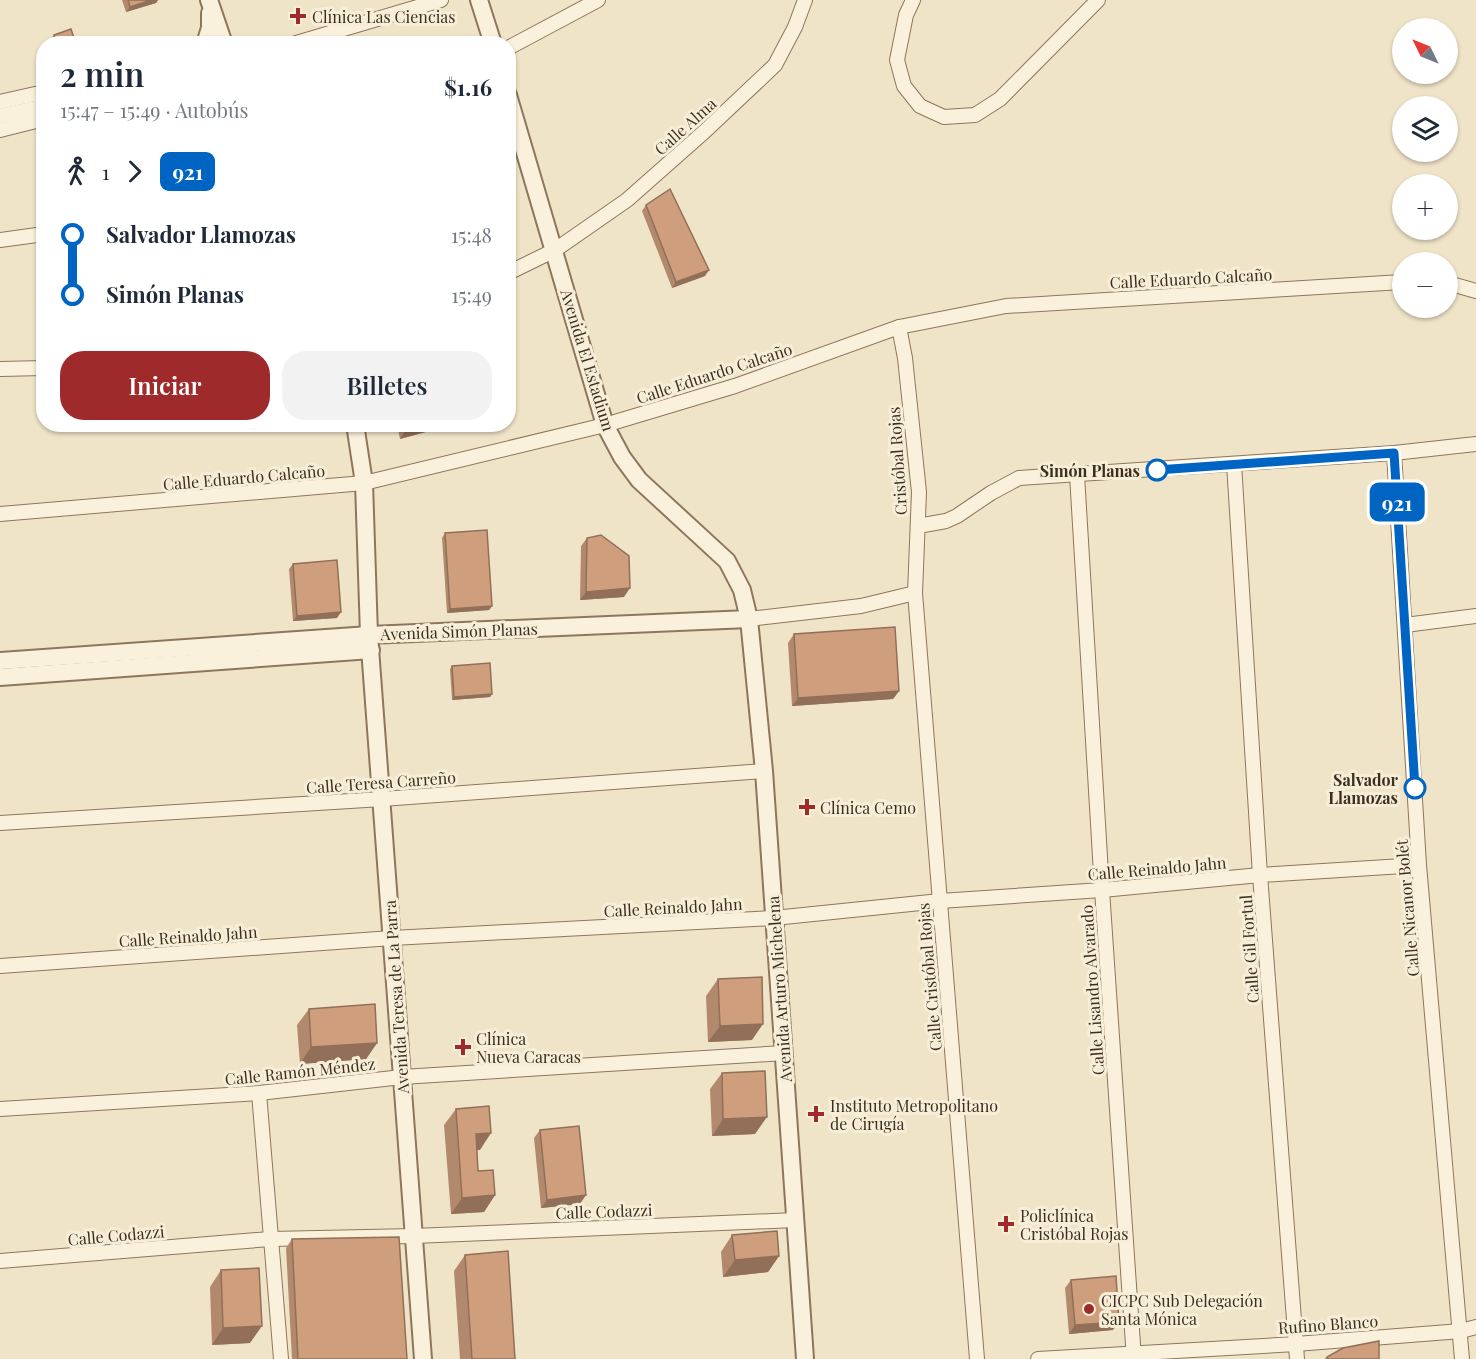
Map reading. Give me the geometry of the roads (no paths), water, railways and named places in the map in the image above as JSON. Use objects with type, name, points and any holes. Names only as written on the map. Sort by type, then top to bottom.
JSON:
[{"type":"street","points":[[320,36],[441,0]]},
{"type":"street","points":[[479,0],[490,36]]},
{"type":"street","points":[[516,44],[598,0]]},
{"type":"street","name":"Calle Alma","points":[[516,269],[555,250],[627,200],[704,132],[775,65],[795,27],[805,0]]},
{"type":"street","points":[[913,0],[906,15],[897,60],[904,86],[920,106],[944,117],[975,115],[1000,99],[1098,0]]},
{"type":"street","points":[[208,36],[210,28],[210,2]]},
{"type":"street","points":[[210,2],[221,36]]},
{"type":"street","points":[[0,102],[36,94]]},
{"type":"street","points":[[0,116],[36,108]]},
{"type":"street","points":[[0,130],[36,121]]},
{"type":"street","name":"Avenida El Estadium","points":[[516,137],[555,250],[605,425],[622,457],[639,480],[727,561],[742,590],[749,619]]},
{"type":"street","points":[[0,240],[36,235]]},
{"type":"street","name":"Calle Eduardo Calcaño","points":[[0,514],[364,483],[605,425],[735,386],[899,327],[1006,306],[1392,283]]},
{"type":"street","points":[[1458,286],[1476,291]]},
{"type":"street","name":"Cristóbal Rojas","points":[[899,327],[905,357],[919,492],[915,593]]},
{"type":"street","points":[[0,369],[36,368]]},
{"type":"street","name":"Avenida Teresa de La Parra","points":[[356,432],[364,483],[370,642],[423,1359]]},
{"type":"street","points":[[918,526],[952,519],[1019,478],[1394,453],[1476,444]]},
{"type":"street","name":"Calle Nicanor Bolét","points":[[1394,453],[1419,865],[1462,1359]]},
{"type":"street","name":"Calle Gil Fortul","points":[[1234,464],[1260,875],[1297,1359]]},
{"type":"street","name":"Calle Lisandro Alvarado","points":[[1077,475],[1102,890],[1134,1356]]},
{"type":"street","name":"Avenida Simón Planas","points":[[2,661],[749,619],[861,606],[915,593]]},
{"type":"street","name":"Calle Cristóbal Rojas","points":[[915,593],[977,1359]]},
{"type":"street","points":[[1406,625],[1476,616]]},
{"type":"street","name":"Avenida Arturo Michelena","points":[[749,619],[764,771],[805,1359]]},
{"type":"street","name":"Avenida Simón Planas","points":[[0,677],[370,642]]},
{"type":"street","name":"Calle Teresa Carreño","points":[[0,823],[382,799],[764,771]]},
{"type":"street","name":"Calle Reinaldo Jahn","points":[[0,966],[392,938],[774,918],[940,901],[1102,890],[1260,875],[1419,865]]},
{"type":"street","name":"Calle Ramón Méndez","points":[[0,1109],[259,1093],[402,1077],[784,1053]]},
{"type":"street","points":[[259,1093],[281,1359]]},
{"type":"street","name":"Calle Codazzi","points":[[0,1261],[270,1239],[414,1236],[795,1220]]},
{"type":"street","name":"Rufino Blanco","points":[[1038,1359],[1134,1356],[1476,1328]]},
{"type":"place","name":"Clínica Las Ciencias","points":[[298,16]]},
{"type":"place","name":"Simón Planas","points":[[1157,470]]},
{"type":"place","name":"Salvador Llamozas","points":[[1415,788]]},
{"type":"place","name":"Clínica Cemo","points":[[807,807]]},
{"type":"place","name":"Clínica Nueva Caracas","points":[[463,1047]]},
{"type":"place","name":"Instituto Metropolitano de Cirugía","points":[[816,1114]]},
{"type":"place","name":"Policlínica Cristóbal Rojas","points":[[1006,1224]]},
{"type":"place","name":"CICPC Sub Delegación Santa Mónica","points":[[1089,1309]]}]
